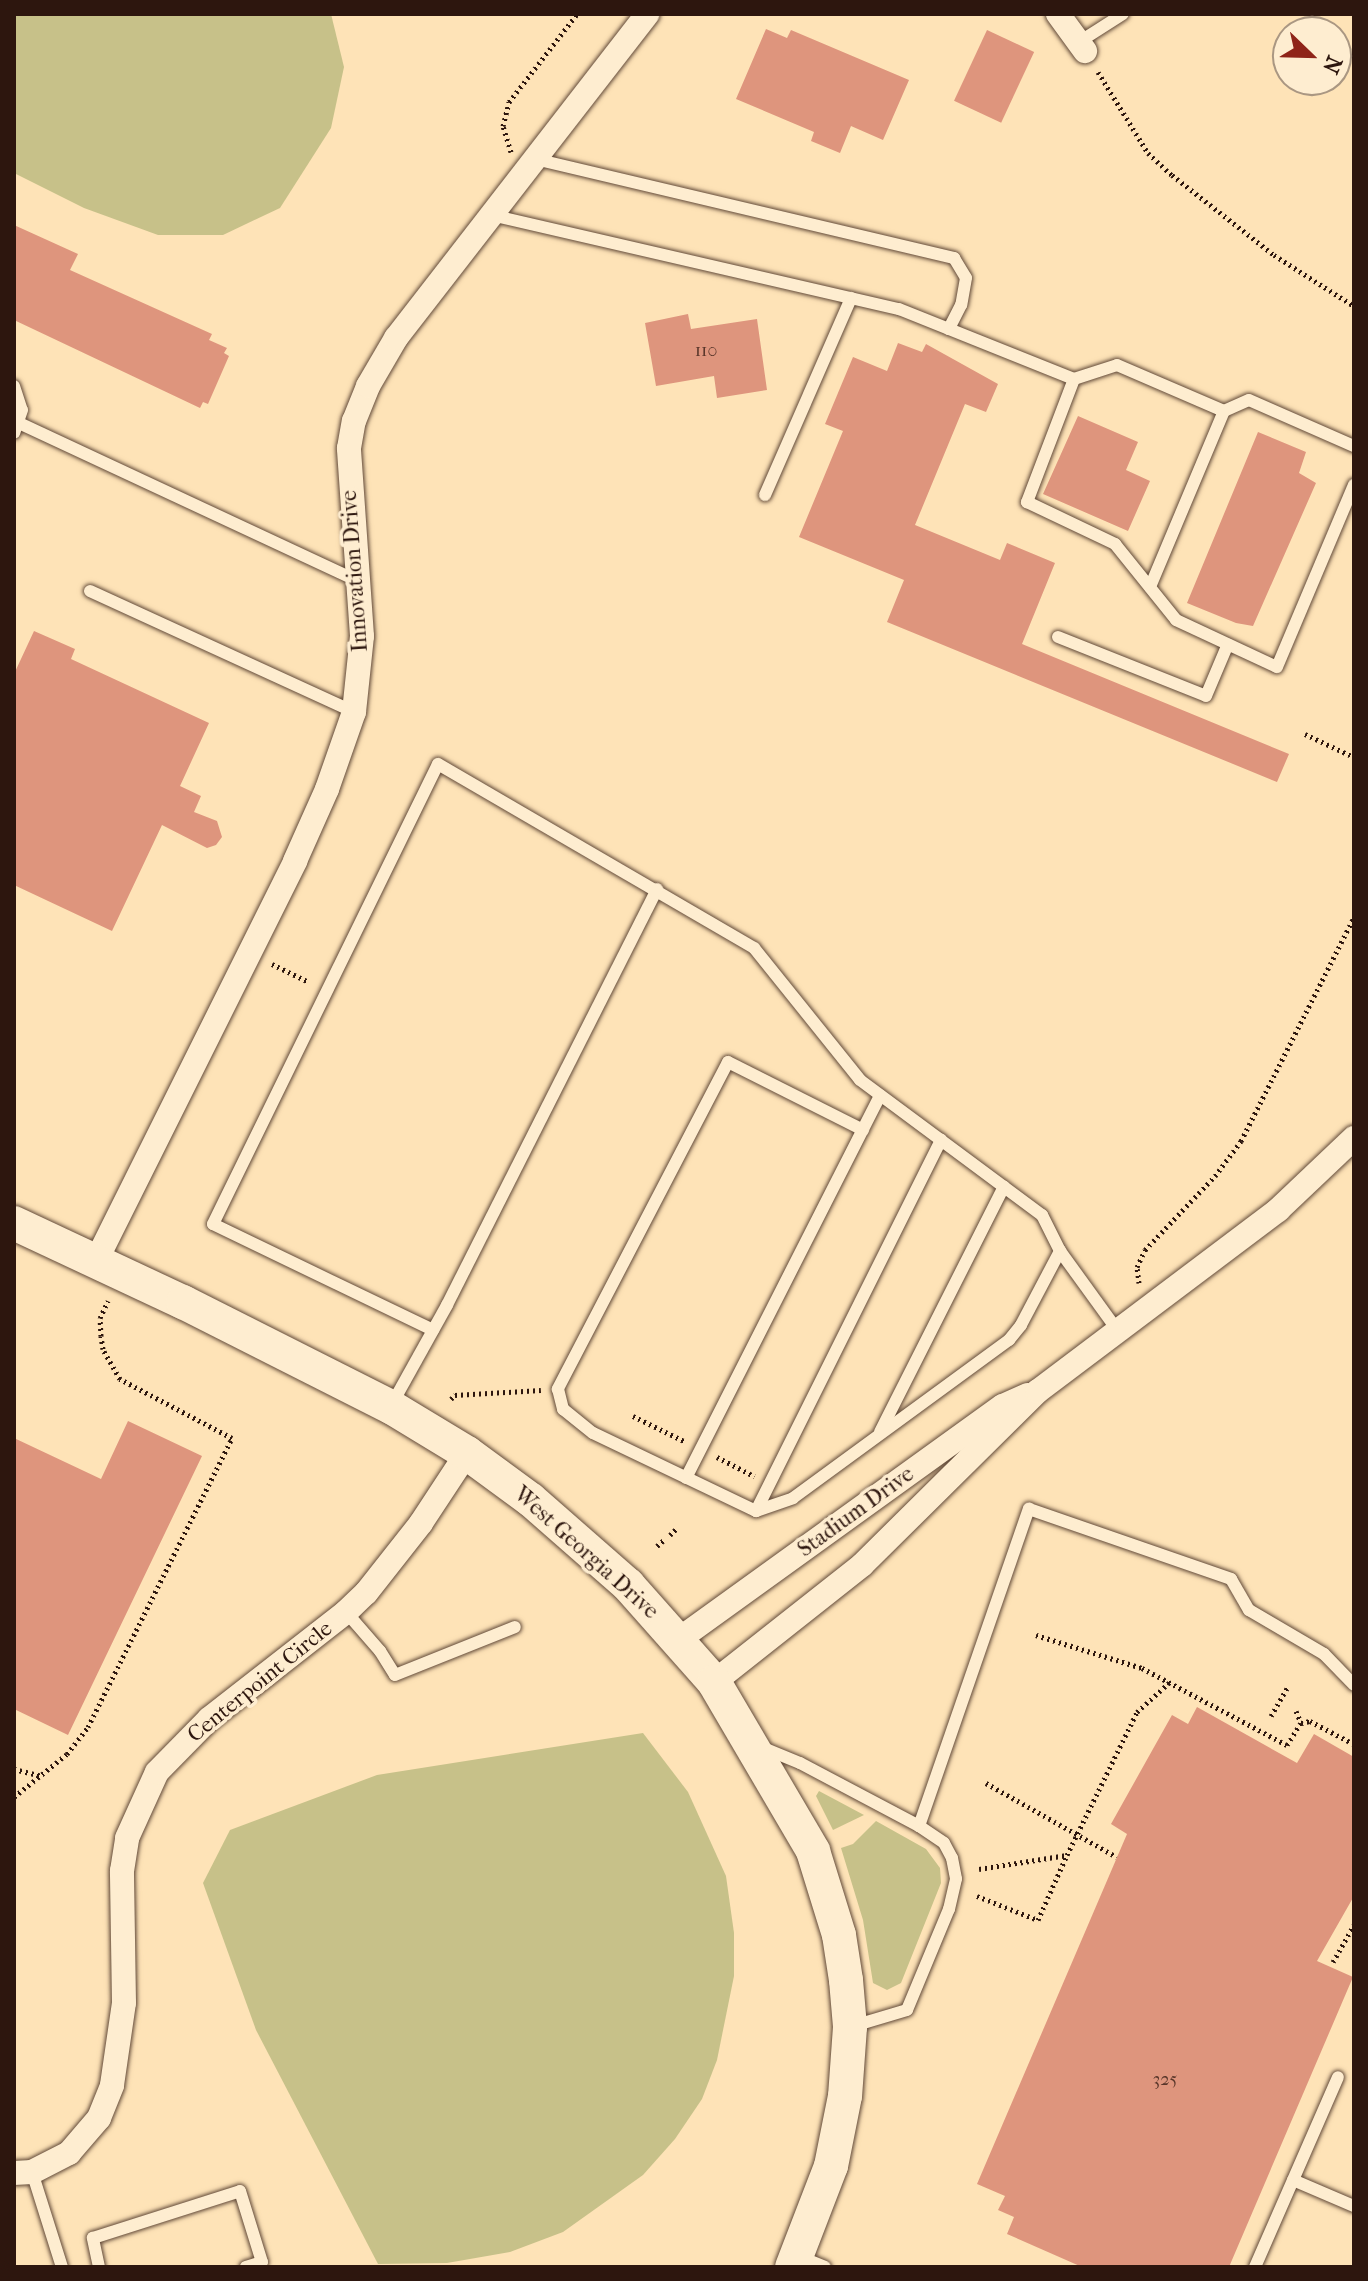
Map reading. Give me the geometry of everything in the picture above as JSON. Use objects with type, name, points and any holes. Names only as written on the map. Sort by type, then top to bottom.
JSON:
[{"type":"street","name":"Innovation Drive","points":[[96,1261],[295,861],[332,777],[354,712],[362,636],[349,448],[354,421],[368,386],[396,338],[491,215],[524,158],[647,14]]},
{"type":"street","points":[[1058,14],[1082,46]]},
{"type":"street","name":"Stadium Drive","points":[[714,1682],[862,1565],[1038,1391],[1278,1210],[1354,1138]]},
{"type":"street","name":"West Georgia Drive","points":[[14,1223],[391,1407],[467,1453],[531,1500],[628,1585],[714,1682],[813,1851],[839,1935],[850,2027],[845,2096],[831,2166],[804,2263]]},
{"type":"street","name":"Stadium Drive","points":[[678,1640],[1003,1406],[1038,1391]]},
{"type":"street","name":"Centerpoint Circle","points":[[23,2172],[69,2153],[82,2141],[99,2118],[112,2085],[124,2003],[122,1871],[127,1838],[148,1788],[164,1764],[209,1719],[346,1612],[394,1559],[467,1453]]},
{"type":"lane","points":[[1082,46],[1123,14]]},
{"type":"lane","points":[[524,158],[954,258],[966,278],[961,305],[949,329]]},
{"type":"lane","points":[[491,215],[899,309],[1074,379],[1117,365],[1224,411]]},
{"type":"lane","points":[[765,495],[851,298]]},
{"type":"lane","points":[[1074,379],[1027,502],[1115,544],[1176,620],[1277,667],[1354,485]]},
{"type":"lane","points":[[14,386],[22,410],[17,428],[360,582]]},
{"type":"lane","points":[[1150,587],[1224,411],[1249,400],[1354,446]]},
{"type":"lane","points":[[90,591],[354,712]]},
{"type":"lane","points":[[1058,637],[1206,696],[1228,644]]},
{"type":"lane","points":[[433,1330],[213,1224],[438,764],[754,948],[860,1080],[1042,1215],[1060,1251],[1118,1331]]},
{"type":"lane","points":[[391,1407],[657,889]]},
{"type":"lane","points":[[863,1130],[728,1062],[558,1389],[563,1409],[593,1433],[756,1511],[793,1498],[1009,1340],[1060,1251]]},
{"type":"lane","points":[[686,1478],[880,1095]]},
{"type":"lane","points":[[756,1511],[941,1140]]},
{"type":"lane","points":[[878,1435],[1004,1187]]},
{"type":"lane","points":[[919,1826],[1029,1509],[1231,1579],[1249,1610],[1324,1654],[1354,1685]]},
{"type":"lane","points":[[346,1612],[380,1651],[395,1675],[515,1627]]},
{"type":"lane","points":[[752,1743],[800,1763],[919,1826],[944,1843],[952,1858],[956,1879],[949,1909],[907,2010],[850,2027]]},
{"type":"lane","points":[[1255,2267],[1338,2077]]},
{"type":"lane","points":[[23,2172],[62,2267]]},
{"type":"lane","points":[[1293,2180],[1354,2206]]},
{"type":"lane","points":[[99,2267],[93,2238],[240,2191],[262,2262],[246,2267]]},
{"type":"path","points":[[524,158],[503,126],[509,102],[577,14]]},
{"type":"path","points":[[1082,46],[1148,153],[1274,255],[1354,306]]},
{"type":"path","points":[[1305,734],[1354,757]]},
{"type":"path","points":[[1140,1285],[1137,1267],[1145,1250],[1215,1176],[1241,1141],[1354,917]]},
{"type":"path","points":[[267,961],[290,973]]},
{"type":"path","points":[[14,1797],[67,1754],[88,1727],[232,1438],[120,1379],[103,1349],[101,1336],[100,1318],[108,1301]]},
{"type":"path","points":[[451,1399],[455,1395],[558,1389]]},
{"type":"path","points":[[657,1546],[677,1528]]},
{"type":"path","points":[[1036,1635],[1142,1668],[1287,1745],[1301,1723]]},
{"type":"path","points":[[977,1896],[1038,1920],[1137,1712],[1171,1681]]},
{"type":"path","points":[[1271,1716],[1288,1687]]},
{"type":"path","points":[[1296,1711],[1301,1723]]},
{"type":"path","points":[[1301,1723],[1315,1722],[1354,1744]]},
{"type":"path","points":[[14,1769],[42,1776]]},
{"type":"path","points":[[986,1783],[1117,1857]]},
{"type":"path","points":[[979,1869],[1067,1855]]},
{"type":"path","points":[[1333,1962],[1354,1925]]},
{"type":"shaded area","points":[[14,14],[331,14],[344,67],[331,128],[280,208],[223,235],[158,235],[84,208],[14,173]]},
{"type":"shaded area","points":[[643,1733],[688,1792],[726,1876],[734,1933],[734,1976],[717,2060],[702,2099],[675,2139],[643,2175],[563,2232],[510,2252],[447,2263],[378,2264],[256,2030],[203,1883],[230,1830],[377,1775]]},
{"type":"shaded area","points":[[819,1791],[864,1815],[833,1830],[816,1796]]},
{"type":"shaded area","points":[[876,1821],[926,1849],[940,1868],[941,1883],[901,1983],[887,1990],[873,1983],[863,1920],[841,1848],[853,1844]]},
{"type":"building","points":[[766,29],[787,38],[791,30],[909,80],[883,140],[851,126],[840,153],[811,141],[814,132],[736,99]]},
{"type":"building","points":[[987,30],[1034,52],[1001,123],[954,101]]},
{"type":"building","points":[[14,225],[78,254],[70,270],[212,334],[209,340],[227,348],[224,353],[229,356],[208,404],[203,402],[200,408],[14,320]]},
{"type":"building","points":[[688,314],[691,329],[757,319],[767,390],[717,398],[714,376],[656,386],[645,323]]},
{"type":"building","points":[[898,343],[922,352],[926,344],[998,384],[986,412],[965,404],[915,525],[1000,560],[1007,543],[1055,563],[1022,644],[1289,754],[1277,782],[887,622],[904,580],[799,537],[843,431],[825,424],[853,357],[887,371]]},
{"type":"building","points":[[1078,416],[1138,442],[1126,470],[1150,481],[1128,531],[1043,494]]},
{"type":"building","points":[[1258,432],[1306,452],[1299,473],[1316,483],[1253,626],[1236,623],[1187,603]]},
{"type":"building","points":[[34,631],[75,649],[71,659],[209,723],[180,786],[201,796],[194,812],[217,821],[222,837],[216,845],[207,848],[162,825],[112,931],[14,885],[14,674]]},
{"type":"building","points":[[128,1421],[202,1456],[68,1735],[14,1709],[14,1438],[101,1479]]},
{"type":"building","points":[[1197,1707],[1297,1763],[1314,1734],[1354,1757],[1354,1896],[1317,1961],[1353,1977],[1229,2267],[1082,2267],[1007,2234],[1014,2217],[998,2210],[1005,2196],[977,2184],[1127,1834],[1111,1824],[1172,1715],[1188,1724]]}]
